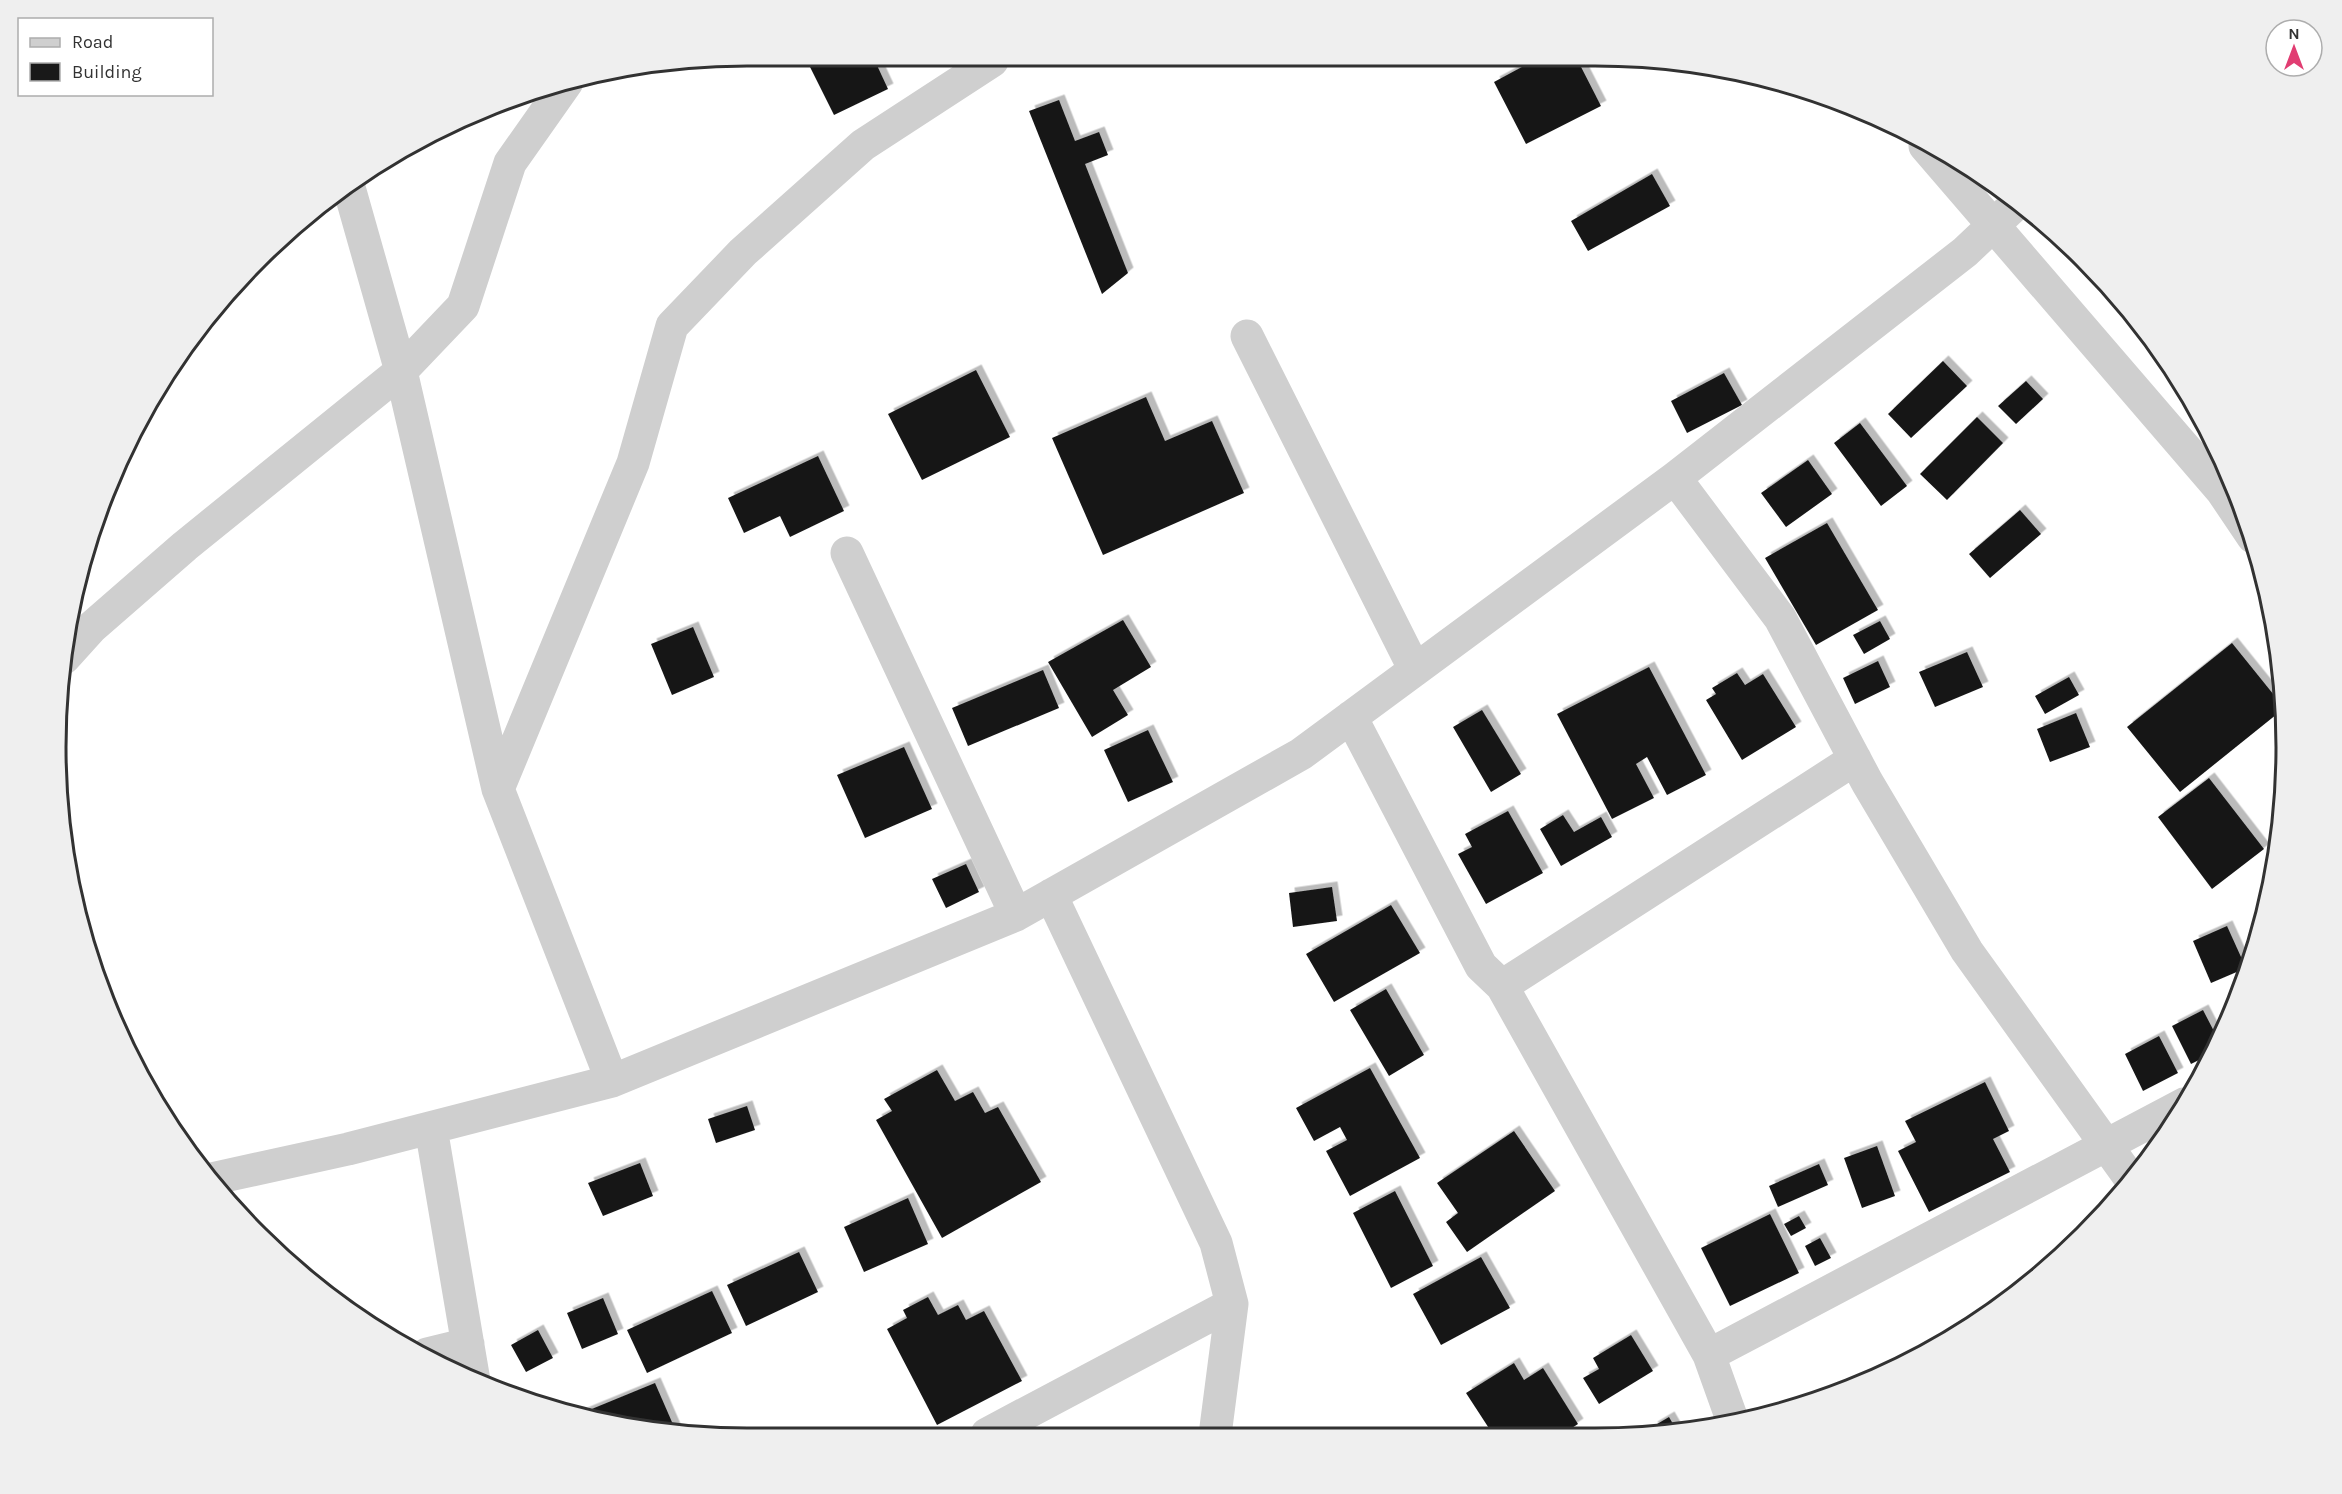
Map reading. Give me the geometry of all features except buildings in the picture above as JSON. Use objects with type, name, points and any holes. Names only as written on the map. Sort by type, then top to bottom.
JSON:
[{"type":"street","points":[[498,789],[633,463],[672,326],[743,252],[863,145],[986,66]]},
{"type":"street","points":[[74,647],[92,627],[185,546],[401,371],[463,306],[510,163],[560,92]]},
{"type":"street","points":[[1933,155],[2222,491],[2231,504]]},
{"type":"street","points":[[351,194],[401,371],[498,789],[612,1081]]},
{"type":"street","points":[[220,1177],[431,1128],[612,1081],[1016,915],[1301,754],[1675,478],[1965,252],[2011,208]]},
{"type":"street","points":[[1246,336],[1415,670]]},
{"type":"street","points":[[1675,478],[1779,618],[1855,759],[1967,951],[2126,1173]]},
{"type":"street","points":[[846,553],[1016,915]]},
{"type":"street","points":[[1351,717],[1481,966],[1502,986],[1709,1355],[1730,1414]]},
{"type":"street","points":[[1502,986],[1855,759]]},
{"type":"street","points":[[1051,895],[1216,1243],[1232,1304],[1216,1428]]},
{"type":"street","points":[[1709,1355],[2170,1111]]},
{"type":"street","points":[[431,1128],[472,1370]]},
{"type":"street","points":[[998,1428],[1232,1304]]},
{"type":"street","points":[[435,1352],[468,1344]]}]
